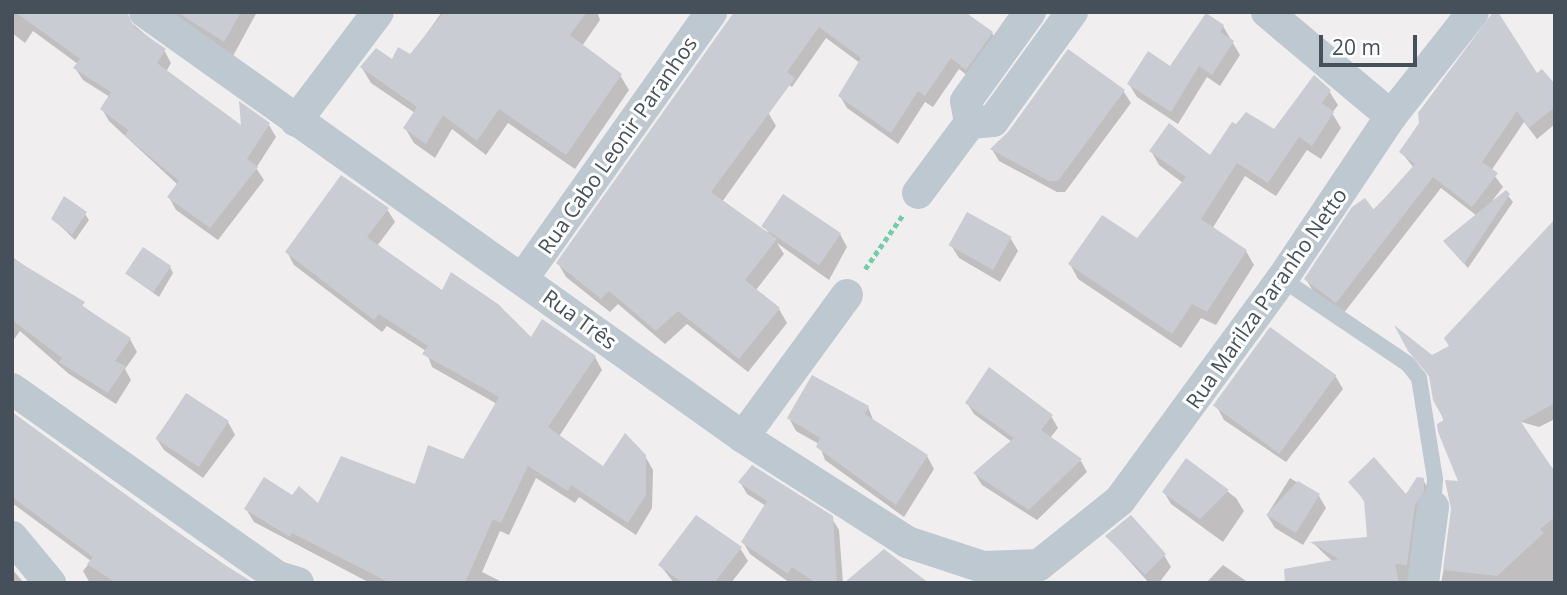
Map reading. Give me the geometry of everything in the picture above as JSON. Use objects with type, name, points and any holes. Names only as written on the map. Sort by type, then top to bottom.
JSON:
[{"type":"street","name":"Rua Três","points":[[145,12],[296,121],[523,278],[743,437],[907,542],[983,567],[1039,565]]},
{"type":"street","points":[[296,121],[378,12]]},
{"type":"street","name":"Rua Cabo Leonir Paranhos","points":[[523,278],[711,12]]},
{"type":"street","points":[[918,193],[970,123],[966,101],[1030,12]]},
{"type":"street","points":[[970,123],[993,121],[1072,12]]},
{"type":"street","points":[[1266,12],[1391,116]]},
{"type":"street","name":"Rua Marilza Paranho Netto","points":[[1039,565],[1120,500],[1282,279],[1391,116],[1474,12]]},
{"type":"street","points":[[743,437],[847,295]]},
{"type":"street","points":[[12,389],[278,577],[298,583]]},
{"type":"street","points":[[1423,583],[1433,507]]},
{"type":"street","points":[[12,537],[50,583]]},
{"type":"lane","points":[[1282,279],[1408,364],[1419,378],[1435,479],[1433,507]]},
{"type":"lane","points":[[1422,402],[1436,421]]},
{"type":"path","points":[[847,295],[918,193]]},
{"type":"building","points":[[15,12],[127,12],[134,27],[166,49],[157,63],[241,125],[239,101],[270,123],[247,159],[258,167],[210,228],[167,197],[179,181],[125,136],[128,130],[100,109],[111,92],[73,68],[80,59]]},
{"type":"building","points":[[177,12],[241,12],[224,42]]},
{"type":"building","points":[[444,12],[587,12],[570,35],[622,74],[566,155],[499,109],[477,141],[443,115],[426,144],[403,128],[417,107],[360,67],[376,48],[392,59],[398,47],[410,54]]},
{"type":"building","points":[[734,12],[798,12],[804,16],[799,12],[965,12],[993,32],[966,70],[951,58],[925,96],[918,91],[891,133],[838,96],[861,58],[819,27],[787,72],[795,78],[711,192],[777,239],[745,280],[780,308],[739,359],[678,311],[656,331],[609,291],[601,299],[556,263]]},
{"type":"building","points":[[1493,12],[1498,12],[1537,73],[1542,69],[1555,84],[1555,107],[1529,128],[1517,111],[1482,162],[1498,173],[1472,207],[1433,177],[1336,303],[1304,279],[1352,207],[1365,198],[1374,210],[1415,164],[1399,152],[1419,123],[1418,113]]},
{"type":"building","points":[[1206,13],[1224,25],[1220,32],[1234,41],[1212,75],[1199,66],[1171,112],[1127,84],[1148,51],[1170,66]]},
{"type":"building","points":[[1068,49],[1125,90],[1058,181],[1049,181],[990,149],[1008,132]]},
{"type":"building","points":[[1314,75],[1331,90],[1322,103],[1334,112],[1312,146],[1299,137],[1268,183],[1237,163],[1201,219],[1247,250],[1207,312],[1192,304],[1172,334],[1068,264],[1102,215],[1137,238],[1186,177],[1149,151],[1169,123],[1210,155],[1232,122],[1236,124],[1246,112],[1274,129]]},
{"type":"building","points":[[341,175],[389,208],[367,237],[442,290],[451,272],[498,304],[531,337],[542,319],[596,356],[548,427],[603,466],[625,433],[646,455],[646,495],[628,523],[571,485],[568,491],[528,466],[501,523],[493,519],[465,583],[390,583],[292,533],[290,537],[244,509],[264,477],[292,495],[299,486],[318,503],[341,456],[415,484],[428,445],[463,459],[499,397],[422,354],[428,346],[379,314],[374,320],[285,252]]},
{"type":"building","points":[[1506,190],[1510,194],[1464,264],[1443,241]]},
{"type":"building","points":[[783,194],[841,233],[819,265],[761,226]]},
{"type":"building","points":[[64,196],[87,212],[72,235],[51,219]]},
{"type":"building","points":[[967,212],[1012,237],[993,270],[949,245]]},
{"type":"building","points":[[1555,219],[1555,403],[1521,422],[1555,472],[1555,517],[1540,529],[1544,533],[1497,576],[1443,570],[1451,509],[1445,480],[1458,481],[1438,432],[1437,424],[1444,420],[1433,400],[1429,376],[1408,351],[1394,325],[1432,355],[1449,346],[1444,338]]},
{"type":"building","points":[[143,247],[171,266],[153,293],[125,274]]},
{"type":"building","points":[[12,258],[85,302],[82,306],[131,338],[115,361],[126,366],[108,393],[59,362],[62,358],[12,320]]},
{"type":"building","points":[[1270,327],[1336,375],[1279,454],[1213,405]]},
{"type":"building","points":[[989,367],[1053,415],[1041,430],[1082,459],[1029,510],[973,473],[1014,438],[965,403]]},
{"type":"building","points":[[812,375],[869,406],[865,414],[928,455],[896,505],[816,447],[820,438],[787,418]]},
{"type":"building","points":[[186,393],[229,421],[199,467],[156,439]]},
{"type":"building","points":[[12,412],[212,557],[254,583],[116,583],[87,564],[93,557],[12,497]]},
{"type":"building","points":[[1374,457],[1406,494],[1417,477],[1424,478],[1424,492],[1415,505],[1407,565],[1395,564],[1399,583],[1285,583],[1284,569],[1339,559],[1310,542],[1367,537],[1364,500],[1348,482]]},
{"type":"building","points":[[1186,458],[1229,490],[1200,519],[1162,492]]},
{"type":"building","points":[[752,465],[833,516],[837,583],[816,583],[792,567],[788,574],[741,542],[767,501],[738,482]]},
{"type":"building","points":[[1298,481],[1320,494],[1296,533],[1266,515]]},
{"type":"building","points":[[696,515],[742,547],[714,583],[683,583],[658,565]]},
{"type":"building","points":[[1131,515],[1166,554],[1145,575],[1105,536]]},
{"type":"building","points":[[884,549],[897,559],[929,583],[844,583]]}]
